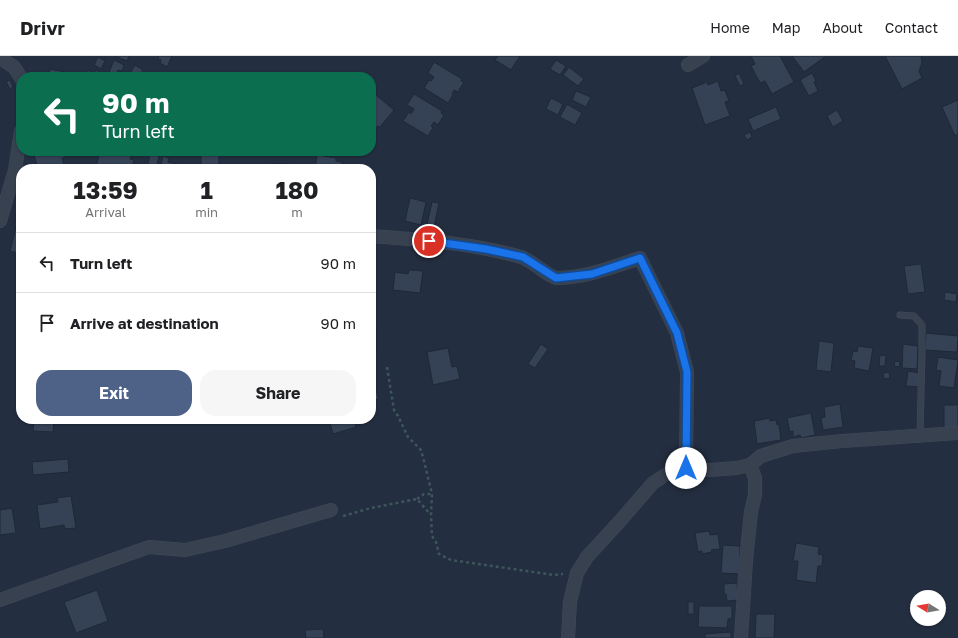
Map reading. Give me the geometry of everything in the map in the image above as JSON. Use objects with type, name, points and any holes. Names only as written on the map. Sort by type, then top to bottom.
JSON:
[{"type":"street","points":[[688,65],[704,56]]},
{"type":"street","points":[[0,58],[14,67],[17,72]]},
{"type":"street","points":[[0,221],[16,177]]},
{"type":"street","points":[[376,236],[429,241],[486,249],[523,257],[556,278],[592,274],[640,258],[677,333],[687,372],[686,468]]},
{"type":"street","points":[[568,638],[570,602],[577,573],[587,557],[653,483],[676,468],[736,468],[750,464],[761,456],[793,446],[958,433]]},
{"type":"street","points":[[741,638],[746,561],[751,512],[755,495],[755,478],[750,464]]},
{"type":"street","points":[[0,600],[149,547],[185,550],[225,541],[331,510]]},
{"type":"lane","points":[[900,315],[914,316],[922,325],[920,436]]},
{"type":"path","points":[[387,367],[394,410],[408,437],[421,450],[432,494],[432,536],[436,542],[439,554],[451,560],[554,576],[577,573]]},
{"type":"path","points":[[331,510],[337,507],[341,510],[343,517],[372,508],[417,499],[424,494],[432,494]]},
{"type":"path","points":[[417,499],[431,514]]},
{"type":"building","points":[[115,56],[129,56],[127,61]]},
{"type":"building","points":[[159,56],[172,56],[167,67],[160,63],[161,60],[158,59]]},
{"type":"building","points":[[498,56],[520,56],[511,70],[495,60]]},
{"type":"building","points":[[751,56],[780,56],[794,82],[772,94],[765,81],[760,83],[751,66],[755,64]]},
{"type":"building","points":[[792,56],[826,56],[804,72]]},
{"type":"building","points":[[885,56],[921,56],[922,63],[919,71],[922,78],[902,89]]},
{"type":"building","points":[[98,57],[105,61],[101,69],[94,65]]},
{"type":"building","points":[[114,60],[124,65],[122,71],[118,70],[117,72],[109,72]]},
{"type":"building","points":[[556,60],[566,66],[560,75],[550,69]]},
{"type":"building","points":[[434,62],[462,79],[461,81],[464,82],[458,92],[454,90],[448,103],[424,88],[429,80],[431,81],[434,77],[428,73]]},
{"type":"building","points":[[135,65],[143,70],[142,72],[131,72]]},
{"type":"building","points":[[569,67],[584,79],[578,86],[563,75]]},
{"type":"building","points":[[50,69],[65,72],[49,72]]},
{"type":"building","points":[[739,73],[744,84],[740,86],[735,76]]},
{"type":"building","points":[[812,73],[816,81],[814,82],[818,91],[809,96],[800,80]]},
{"type":"building","points":[[10,80],[13,87],[10,89],[6,82]]},
{"type":"building","points":[[718,81],[721,91],[725,90],[729,101],[725,102],[730,116],[705,125],[692,88],[707,82],[708,85]]},
{"type":"building","points":[[576,91],[591,97],[586,107],[572,100]]},
{"type":"building","points":[[414,94],[442,111],[441,113],[444,115],[438,125],[434,122],[431,126],[433,128],[428,136],[403,121],[409,112],[411,114],[414,109],[407,105]]},
{"type":"building","points":[[376,95],[394,110],[380,127],[376,127]]},
{"type":"building","points":[[551,98],[563,104],[558,115],[546,109]]},
{"type":"building","points":[[958,100],[958,134],[955,136],[942,107]]},
{"type":"building","points":[[567,104],[582,113],[575,125],[560,117]]},
{"type":"building","points":[[776,107],[781,119],[753,131],[748,119]]},
{"type":"building","points":[[837,110],[843,121],[833,127],[827,116]]},
{"type":"building","points":[[750,132],[752,137],[747,140],[744,135]]},
{"type":"building","points":[[34,156],[66,157],[62,158],[64,164],[36,164]]},
{"type":"building","points":[[99,156],[131,156],[130,159],[134,160],[133,164],[97,164]]},
{"type":"building","points":[[150,156],[159,156],[157,164],[148,164]]},
{"type":"building","points":[[163,156],[169,158],[168,162],[177,164],[161,164]]},
{"type":"building","points":[[201,156],[219,156],[219,164],[201,164]]},
{"type":"building","points":[[317,156],[336,158],[336,161],[342,162],[342,164],[316,164]]},
{"type":"building","points":[[410,198],[426,202],[421,225],[405,221]]},
{"type":"building","points":[[432,202],[439,203],[434,227],[427,225]]},
{"type":"building","points":[[16,227],[16,253],[10,251]]},
{"type":"building","points":[[921,264],[925,292],[908,294],[904,266]]},
{"type":"building","points":[[409,270],[423,271],[420,293],[393,290],[395,272],[408,274]]},
{"type":"building","points":[[945,292],[957,294],[956,302],[944,300]]},
{"type":"building","points":[[926,333],[958,336],[957,352],[925,350]]},
{"type":"building","points":[[819,341],[834,343],[831,372],[816,370]]},
{"type":"building","points":[[541,344],[548,349],[535,368],[528,364]]},
{"type":"building","points":[[903,344],[918,346],[917,369],[902,368]]},
{"type":"building","points":[[858,346],[873,348],[869,371],[854,368],[855,361],[851,360],[853,351],[857,352]]},
{"type":"building","points":[[448,348],[452,367],[457,366],[460,379],[433,385],[427,352]]},
{"type":"building","points":[[880,355],[886,356],[885,366],[879,366]]},
{"type":"building","points":[[938,357],[958,360],[954,388],[939,386],[941,371],[936,370]]},
{"type":"building","points":[[895,361],[900,362],[899,367],[894,366]]},
{"type":"building","points":[[908,371],[920,373],[918,387],[906,386]]},
{"type":"building","points":[[889,372],[890,378],[884,379],[883,373]]},
{"type":"building","points":[[376,390],[379,399],[376,400]]},
{"type":"building","points":[[840,404],[843,427],[823,430],[821,418],[825,417],[824,407]]},
{"type":"building","points":[[944,405],[958,405],[958,428],[944,428]]},
{"type":"building","points":[[811,413],[815,435],[801,438],[800,435],[793,437],[793,431],[790,432],[787,418]]},
{"type":"building","points":[[770,418],[770,421],[776,420],[777,425],[779,424],[781,440],[757,444],[754,421]]},
{"type":"building","points":[[34,424],[54,424],[53,432],[33,431]]},
{"type":"building","points":[[330,424],[355,424],[356,427],[333,434]]},
{"type":"building","points":[[68,459],[69,472],[33,475],[32,462]]},
{"type":"building","points":[[71,496],[76,528],[65,529],[64,525],[40,529],[37,505],[58,502],[57,498]]},
{"type":"building","points":[[12,508],[16,533],[0,535],[0,510]]},
{"type":"building","points":[[709,531],[710,535],[718,534],[720,549],[711,550],[712,552],[702,554],[702,551],[698,552],[695,533]]},
{"type":"building","points":[[796,543],[819,547],[818,554],[823,555],[822,566],[818,566],[816,583],[796,580],[798,561],[793,561]]},
{"type":"building","points":[[723,545],[740,546],[739,574],[721,573]]},
{"type":"building","points":[[737,583],[738,600],[727,601],[726,594],[724,594],[724,584]]},
{"type":"building","points":[[97,590],[108,621],[76,633],[64,602]]},
{"type":"building","points":[[688,602],[694,602],[694,614],[688,614]]},
{"type":"building","points":[[699,606],[732,606],[732,618],[728,619],[727,628],[698,627]]},
{"type":"building","points":[[756,614],[775,614],[774,638],[755,638]]},
{"type":"building","points":[[323,629],[324,638],[306,638],[305,630]]},
{"type":"building","points":[[731,632],[731,638],[705,638],[705,634]]},
{"type":"route","points":[[429,241],[486,249],[523,257],[556,278],[592,274],[640,258],[677,333],[687,372],[685,422],[686,468]]}]
